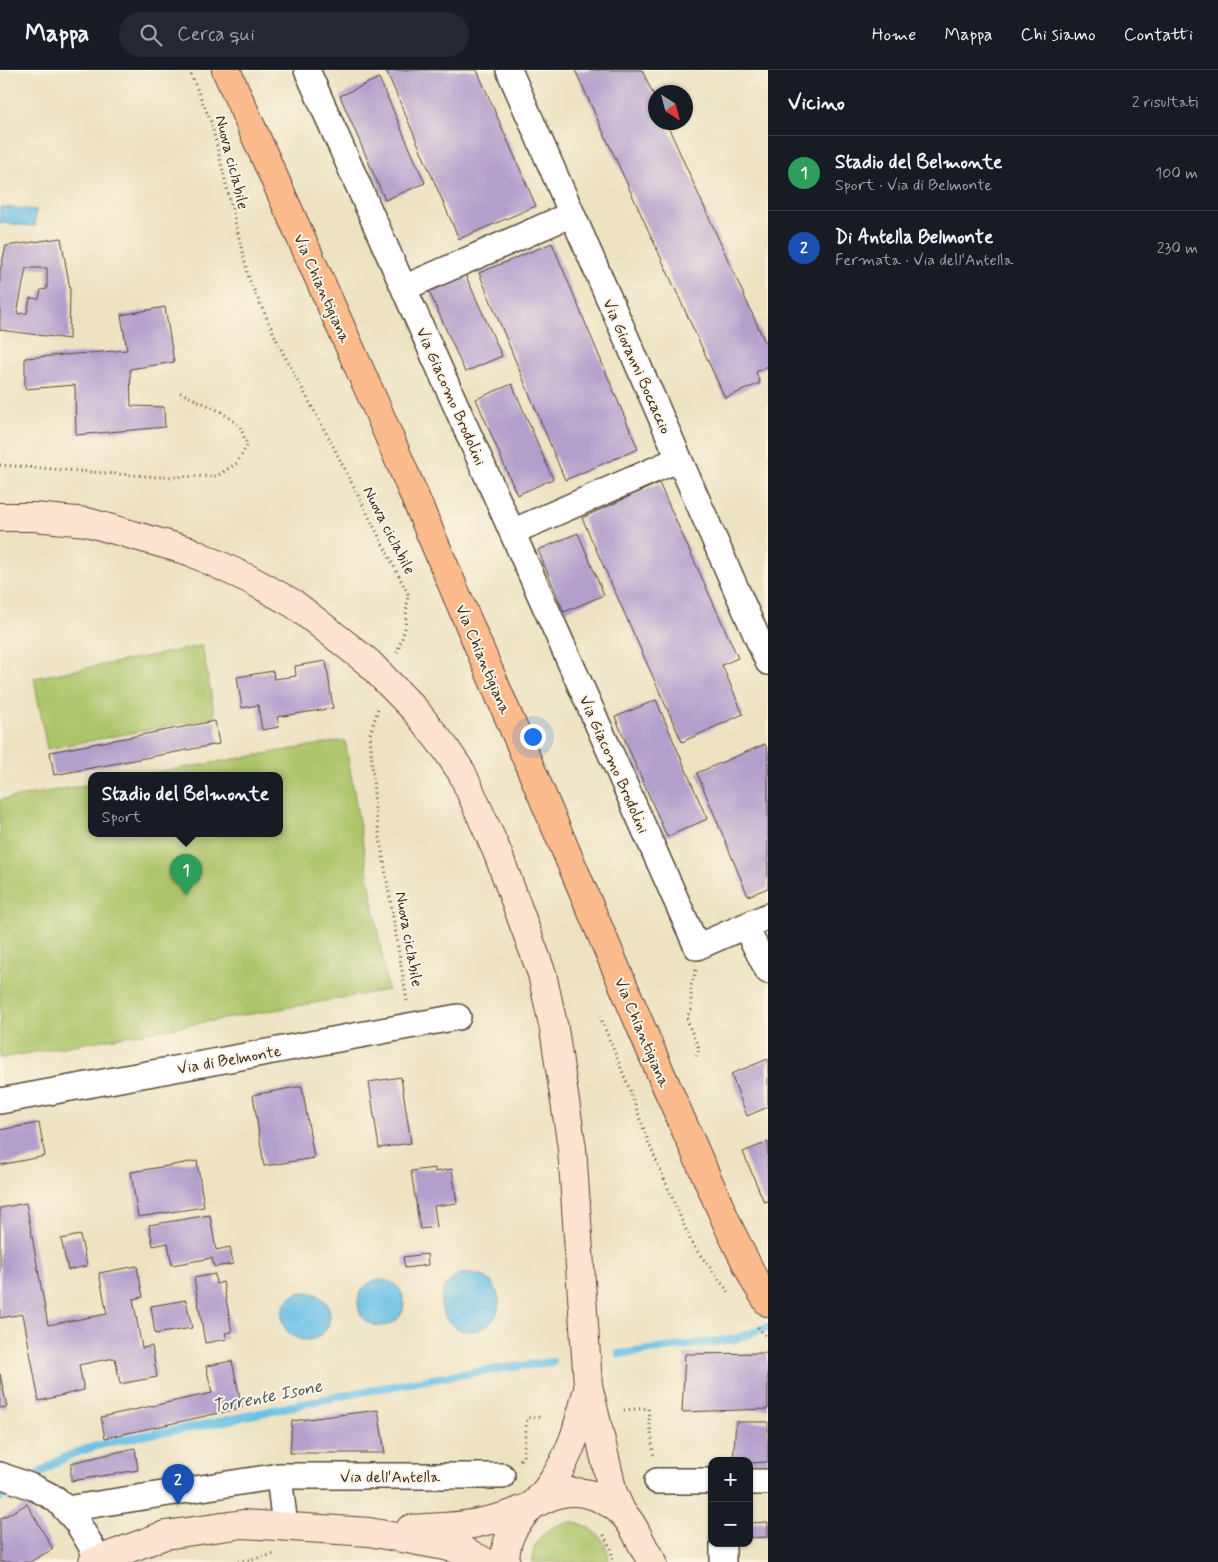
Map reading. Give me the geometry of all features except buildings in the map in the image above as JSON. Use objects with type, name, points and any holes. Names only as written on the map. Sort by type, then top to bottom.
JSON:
[{"type":"main road","name":"Via Chiantigiana","points":[[226,70],[376,406],[660,1074],[730,1230],[756,1283],[768,1302]]},
{"type":"main road","points":[[0,517],[87,522],[189,551],[251,580],[294,604],[368,662],[415,710],[446,749],[462,773],[498,854],[542,974],[554,1029],[572,1148],[588,1383],[597,1430],[613,1494],[622,1513]]},
{"type":"main road","points":[[505,1562],[511,1533],[521,1516],[536,1503],[553,1480],[573,1444],[578,1431],[588,1383]]},
{"type":"main road","points":[[369,1532],[485,1522],[515,1513],[551,1496],[575,1492],[600,1498],[622,1513],[630,1522],[645,1556]]},
{"type":"main road","points":[[96,1560],[165,1535],[243,1524],[369,1532],[445,1546],[464,1551],[485,1562]]},
{"type":"street","name":"Via Giacomo Brodolini","points":[[307,70],[696,947]]},
{"type":"street","name":"Via Giovanni Boccaccio","points":[[509,70],[768,662]]},
{"type":"street","points":[[404,288],[572,214]]},
{"type":"street","points":[[512,532],[679,459]]},
{"type":"street","points":[[696,947],[768,916]]},
{"type":"street","points":[[745,926],[768,971]]},
{"type":"street","name":"Via di Belmonte","points":[[0,1101],[458,1017]]},
{"type":"street","points":[[2,1475],[35,1488],[56,1499],[66,1509],[88,1539],[96,1560]]},
{"type":"street","points":[[279,1476],[285,1526]]},
{"type":"street","name":"Via dell'Antella","points":[[66,1509],[279,1476],[502,1476]]},
{"type":"street","points":[[657,1481],[708,1481]]},
{"type":"street","points":[[753,1482],[768,1482]]},
{"type":"street","points":[[723,1547],[723,1562]]},
{"type":"path","name":"Nuova ciclabile","points":[[189,70],[211,122],[249,279],[280,346],[408,594],[405,629],[396,655]]},
{"type":"path","points":[[0,465],[158,477],[217,476],[237,463],[247,445],[240,426],[220,411],[179,392]]},
{"type":"path","name":"Nuova ciclabile","points":[[379,708],[370,734],[375,808],[412,1026]]},
{"type":"path","points":[[696,947],[696,968],[690,986],[691,1010],[687,1016],[689,1026],[698,1046],[696,1056]]},
{"type":"path","points":[[600,1016],[650,1146],[692,1244],[713,1274],[732,1296]]},
{"type":"path","points":[[624,1410],[648,1408],[657,1481]]},
{"type":"path","points":[[502,1476],[523,1457],[527,1418],[542,1417]]},
{"type":"path","points":[[600,1531],[605,1536],[611,1549],[612,1562]]},
{"type":"green space","points":[[202,646],[215,717],[47,749],[34,678]]},
{"type":"green space","points":[[345,740],[388,990],[0,1058],[0,800],[88,785],[88,837],[283,837],[283,772],[159,772]]},
{"type":"green space","points":[[571,1522],[586,1526],[598,1535],[606,1546],[609,1562],[532,1562],[535,1546],[543,1534],[555,1526]]},
{"type":"water","points":[[0,207],[36,210],[35,226],[0,223]]},
{"type":"water","points":[[464,1273],[476,1273],[491,1281],[499,1296],[499,1308],[491,1323],[476,1331],[464,1331],[449,1323],[441,1308],[441,1296],[449,1281]]},
{"type":"water","points":[[386,1280],[398,1286],[403,1294],[403,1312],[398,1320],[390,1325],[376,1326],[364,1320],[359,1312],[358,1298],[364,1286],[372,1281]]},
{"type":"water","points":[[301,1292],[311,1292],[320,1296],[326,1302],[329,1307],[329,1325],[320,1336],[311,1340],[301,1340],[292,1336],[286,1330],[282,1321],[282,1311],[286,1302],[292,1296]]},
{"type":"waterway","name":"Torrente Isone","points":[[619,1354],[735,1339],[768,1327]]},
{"type":"waterway","name":"Torrente Isone","points":[[29,1480],[72,1454],[109,1443],[387,1387],[553,1362]]},
{"type":"waterway","name":"Torrente Isone","points":[[0,1498],[17,1487]]},
{"type":"place","name":"Stadio del Belmonte","points":[[186,895]]},
{"type":"place","name":"Di Antella Belmonte","points":[[178,1505]]}]
